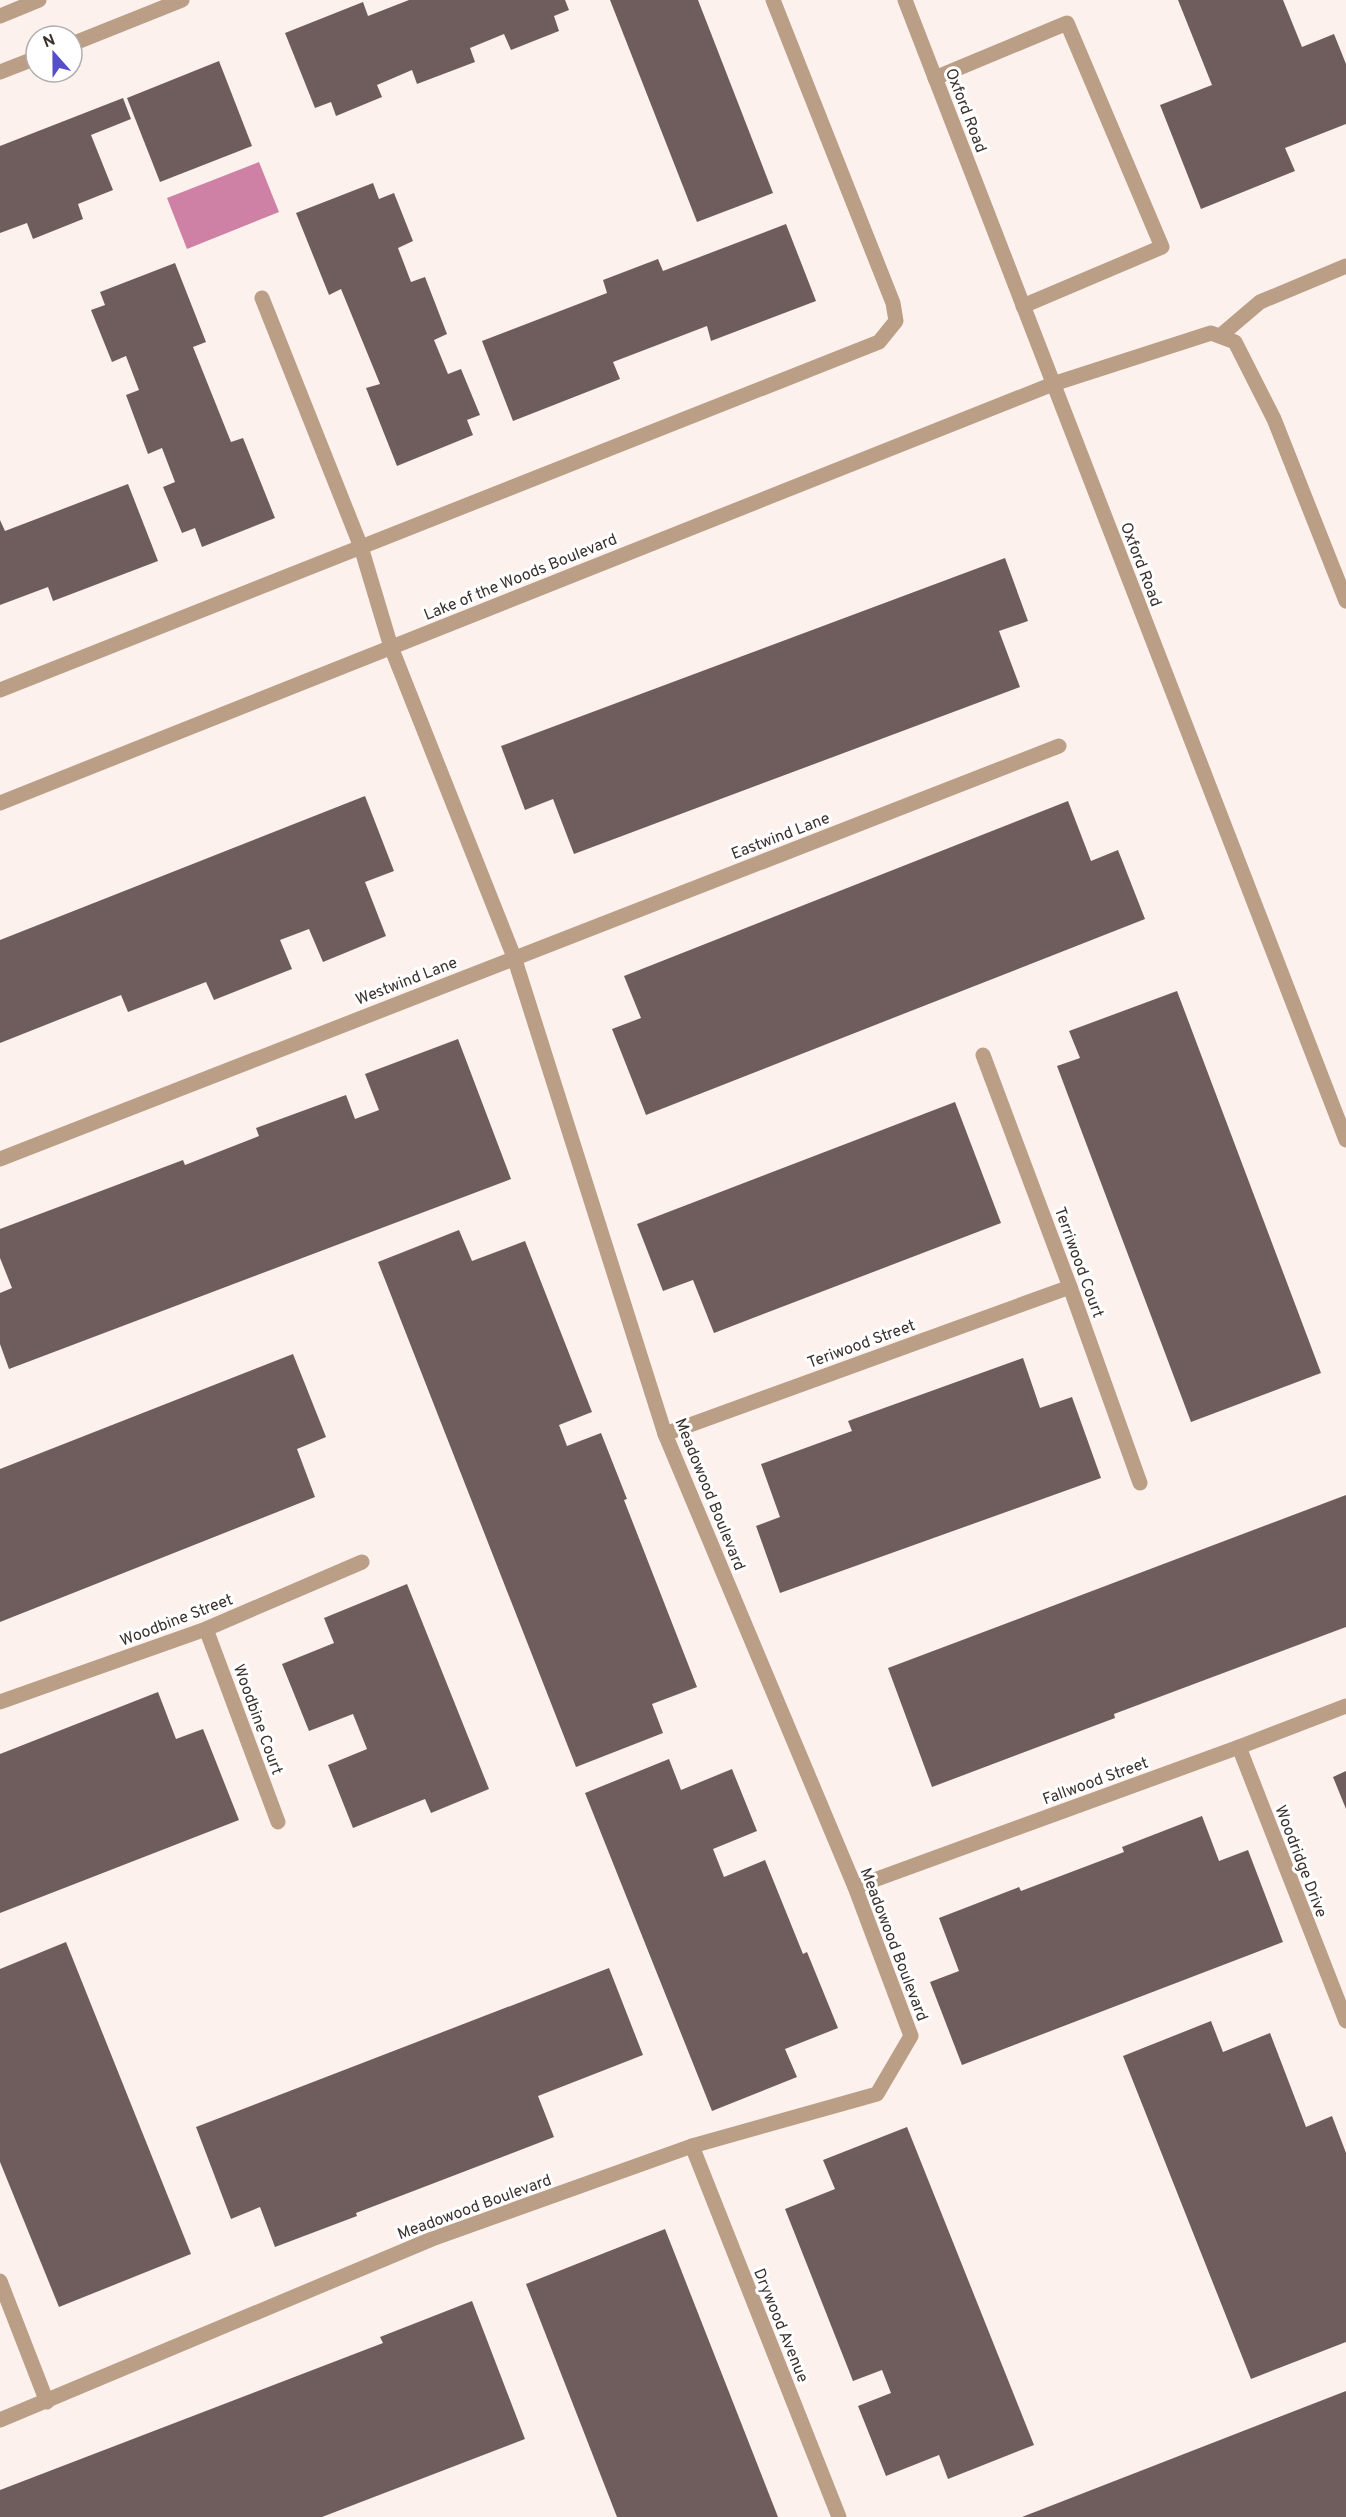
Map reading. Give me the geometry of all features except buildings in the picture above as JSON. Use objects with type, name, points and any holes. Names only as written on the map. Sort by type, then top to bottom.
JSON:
[{"type":"street","points":[[0,16],[39,0]]},
{"type":"street","points":[[84,39],[182,0]]},
{"type":"street","points":[[0,690],[879,342],[896,321],[893,303],[773,0]]},
{"type":"street","name":"Oxford Road","points":[[905,0],[1346,1140]]},
{"type":"street","points":[[935,78],[1067,23],[1162,247],[1023,306]]},
{"type":"street","points":[[0,72],[24,63]]},
{"type":"street","points":[[1346,267],[1260,302],[1220,336],[1235,342],[1282,438],[1346,601]]},
{"type":"street","points":[[262,298],[362,547],[391,647],[514,957]]},
{"type":"street","name":"Lake of the Woods Boulevard","points":[[0,803],[1053,384],[1211,333],[1220,336]]},
{"type":"street","name":"Eastwind Lane","points":[[514,957],[1059,746]]},
{"type":"street","name":"Westwind Lane","points":[[0,1159],[514,957]]},
{"type":"street","name":"Meadowood Boulevard","points":[[0,2420],[432,2239],[692,2146],[877,2094],[911,2036],[855,1887],[665,1434],[514,957]]},
{"type":"street","name":"Terriwood Court","points":[[983,1055],[1140,1483]]},
{"type":"street","name":"Teriwood Street","points":[[665,1434],[1070,1287]]},
{"type":"street","name":"Woodbine Street","points":[[0,1702],[206,1629],[363,1562]]},
{"type":"street","name":"Woodbine Court","points":[[206,1629],[278,1822]]},
{"type":"street","name":"Fallwood Street","points":[[855,1887],[1346,1706]]},
{"type":"street","name":"Woodridge Drive","points":[[1239,1747],[1346,2021]]},
{"type":"street","name":"Drywood Avenue","points":[[692,2146],[839,2517]]},
{"type":"street","points":[[0,2281],[47,2402]]},
{"type":"shaded area","points":[[259,162],[279,212],[187,249],[167,198]]}]
